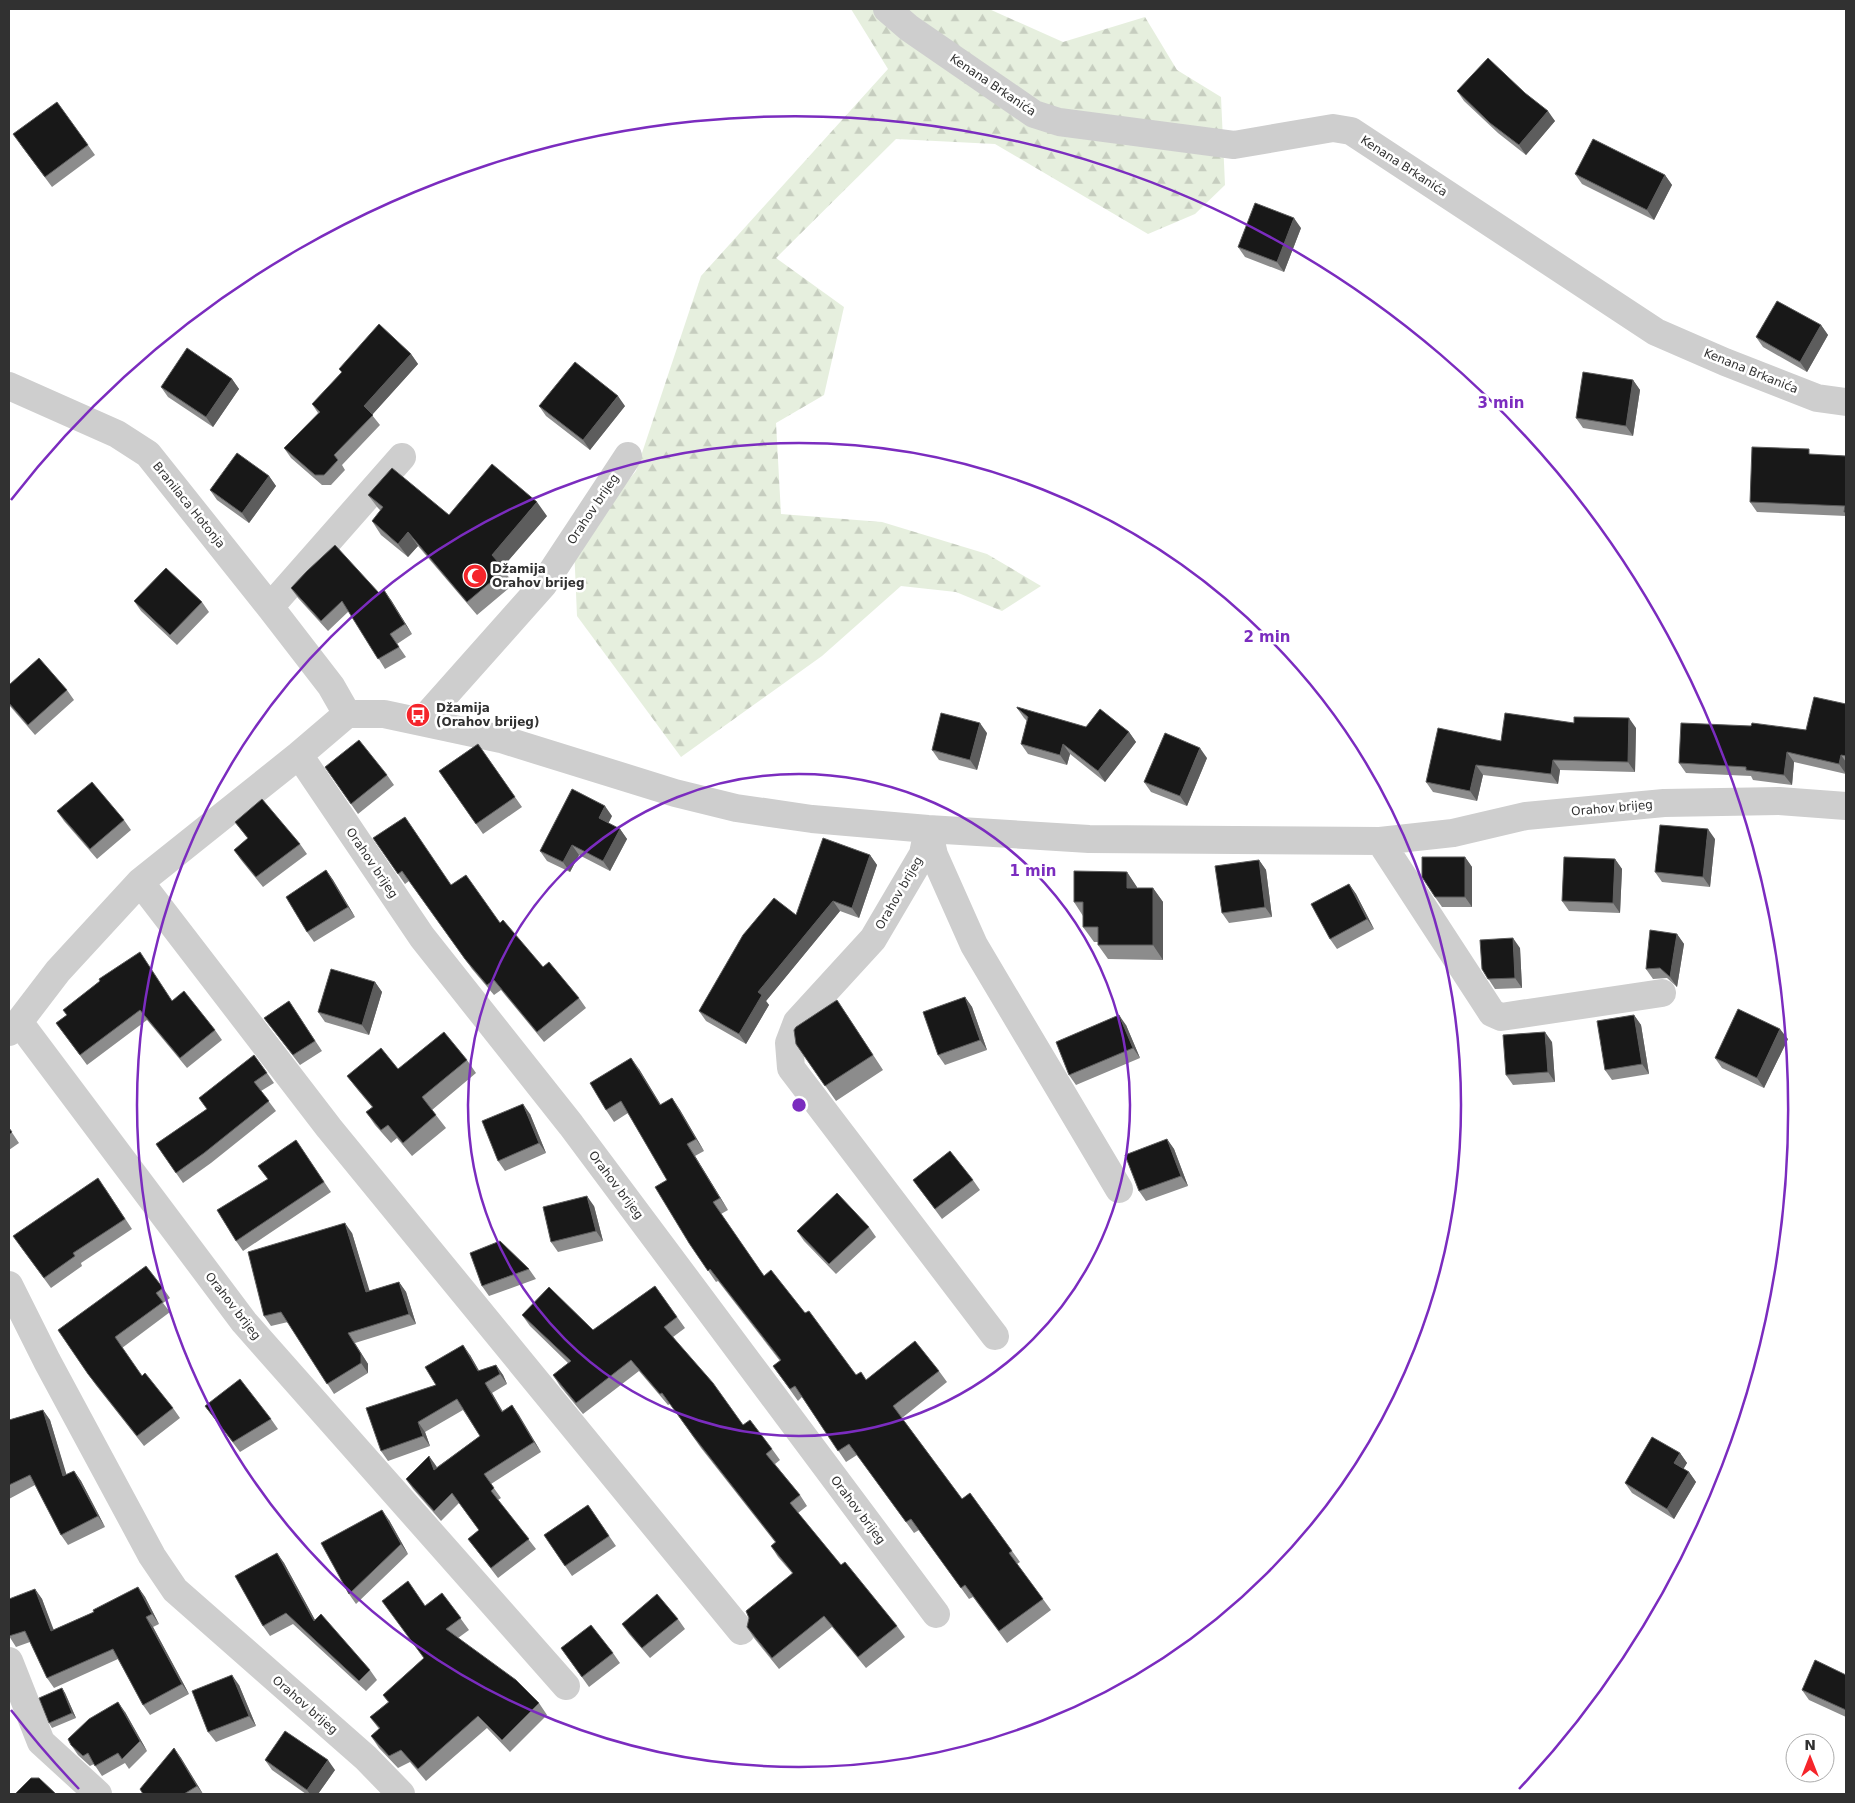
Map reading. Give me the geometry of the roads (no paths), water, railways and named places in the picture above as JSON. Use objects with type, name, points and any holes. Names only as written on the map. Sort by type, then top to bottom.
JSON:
[{"type":"street","name":"Kenana Brkanića","points":[[887,9],[909,28],[1034,114],[1058,122],[1234,146],[1333,128],[1350,131],[1656,332],[1725,362],[1817,398],[1846,402]]},
{"type":"street","name":"Branilaca Hotonja","points":[[9,386],[117,434],[148,454],[331,686],[346,714]]},
{"type":"street","name":"Orahov brijeg","points":[[422,721],[543,585],[628,456]]},
{"type":"street","points":[[270,607],[402,457]]},
{"type":"street","name":"Orahov brijeg","points":[[566,1686],[244,1322],[14,1027],[58,971],[140,882],[299,755],[346,714],[384,714],[500,739],[675,792],[736,808],[812,819],[1090,840],[1380,841],[1453,834],[1526,816],[1664,803],[1779,801],[1846,806]]},
{"type":"street","name":"Orahov brijeg","points":[[299,755],[422,937],[571,1126],[936,1614]]},
{"type":"street","name":"Orahov brijeg","points":[[928,829],[934,855],[974,945],[1119,1189]]},
{"type":"street","name":"Orahov brijeg","points":[[928,829],[922,854],[873,939],[797,1022],[789,1043],[790,1068],[995,1336]]},
{"type":"street","points":[[1380,841],[1492,1013],[1500,1017],[1662,993]]},
{"type":"street","points":[[140,882],[329,1128],[741,1631]]},
{"type":"street","name":"Orahov brijeg","points":[[9,1285],[47,1361],[152,1556],[175,1590],[366,1758],[401,1794]]},
{"type":"street","points":[[9,1661],[41,1742],[98,1794]]},
{"type":"place","name":"Džamija Orahov brijeg","points":[[475,576]]},
{"type":"place","name":"Džamija (Orahov brijeg)","points":[[418,715]]}]
